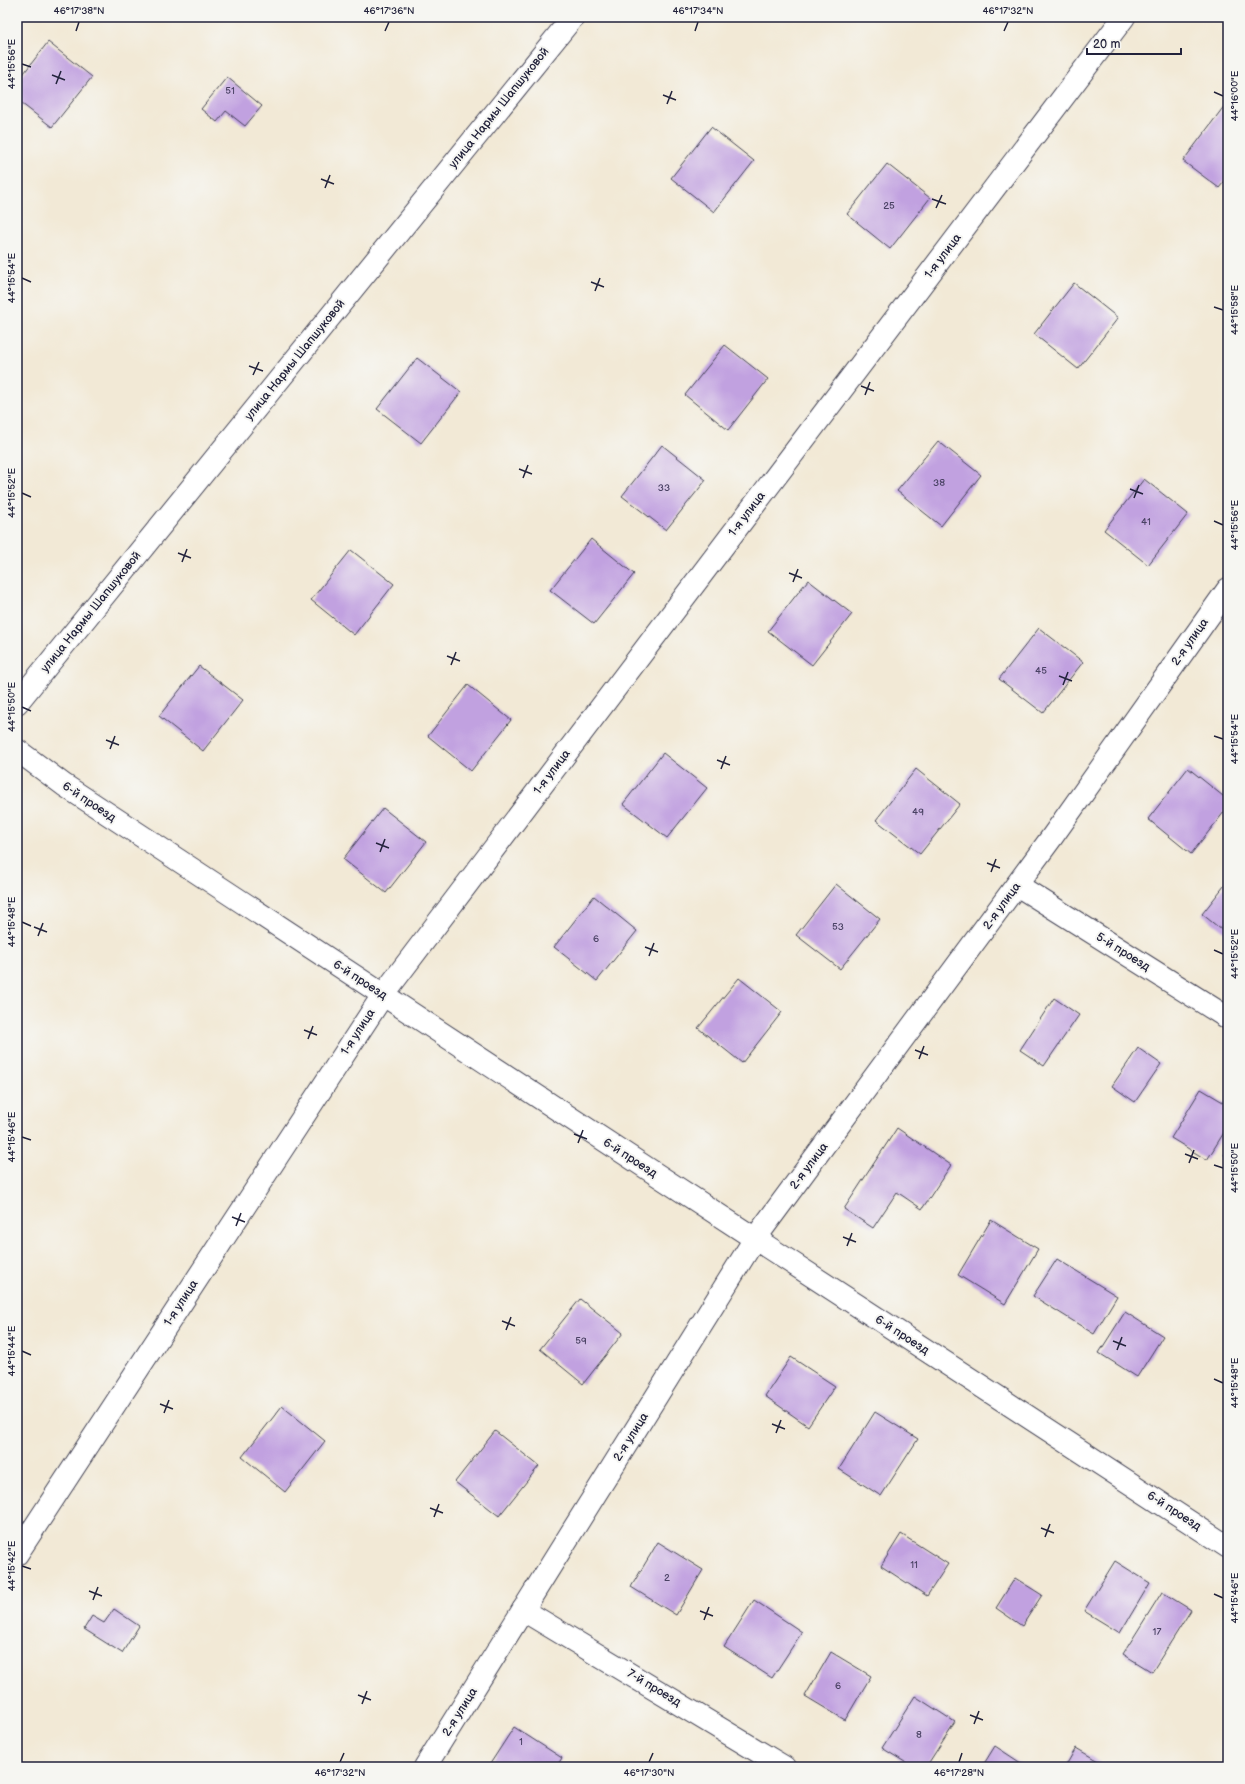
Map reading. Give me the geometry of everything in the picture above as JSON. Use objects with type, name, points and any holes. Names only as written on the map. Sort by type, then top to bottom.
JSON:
[{"type":"street","name":"улица Нармы Шапшуковой","points":[[17,703],[573,17]]},
{"type":"street","name":"1-я улица","points":[[17,1554],[383,995],[1124,17]]},
{"type":"street","name":"2-я улица","points":[[425,1767],[754,1240],[1017,885],[1228,589]]},
{"type":"street","name":"6-й проезд","points":[[17,750],[64,785],[754,1240],[1228,1547]]},
{"type":"street","name":"5-й проезд","points":[[1017,885],[1228,1018]]},
{"type":"street","name":"7-й проезд","points":[[523,1610],[784,1767]]},
{"type":"building","points":[[48,42],[92,77],[52,127],[17,100],[17,82]]},
{"type":"building","points":[[227,77],[262,106],[245,126],[226,111],[217,122],[201,109]]},
{"type":"building","points":[[1228,101],[1228,177],[1219,188],[1183,161]]},
{"type":"building","points":[[711,127],[754,161],[714,212],[671,178]]},
{"type":"building","points":[[887,164],[930,198],[890,249],[847,214]]},
{"type":"building","points":[[1074,283],[1118,318],[1078,369],[1034,334]]},
{"type":"building","points":[[725,345],[768,379],[728,430],[685,395]]},
{"type":"building","points":[[417,358],[461,392],[421,443],[377,409]]},
{"type":"building","points":[[938,441],[981,475],[941,526],[897,491]]},
{"type":"building","points":[[662,445],[706,480],[666,530],[622,496]]},
{"type":"building","points":[[1144,479],[1188,514],[1148,565],[1104,530]]},
{"type":"building","points":[[591,539],[634,574],[594,624],[550,590]]},
{"type":"building","points":[[351,550],[394,584],[354,635],[311,600]]},
{"type":"building","points":[[808,580],[852,614],[812,665],[768,631]]},
{"type":"building","points":[[1039,628],[1083,662],[1043,713],[999,679]]},
{"type":"building","points":[[199,666],[243,700],[203,751],[159,716]]},
{"type":"building","points":[[468,685],[511,720],[471,771],[428,736]]},
{"type":"building","points":[[663,753],[707,788],[667,838],[623,804]]},
{"type":"building","points":[[1188,768],[1228,800],[1228,807],[1191,854],[1148,819]]},
{"type":"building","points":[[916,769],[960,804],[920,854],[876,820]]},
{"type":"building","points":[[383,808],[426,842],[386,893],[343,859]]},
{"type":"building","points":[[1228,881],[1228,935],[1202,914]]},
{"type":"building","points":[[836,884],[880,919],[840,969],[796,935]]},
{"type":"building","points":[[594,896],[637,931],[597,981],[554,947]]},
{"type":"building","points":[[739,978],[782,1012],[742,1063],[698,1028]]},
{"type":"building","points":[[1054,998],[1079,1015],[1044,1066],[1020,1050]]},
{"type":"building","points":[[1138,1048],[1161,1064],[1135,1102],[1112,1086]]},
{"type":"building","points":[[1201,1089],[1228,1105],[1228,1126],[1207,1160],[1171,1138]]},
{"type":"building","points":[[897,1128],[951,1165],[922,1209],[897,1192],[873,1228],[844,1209]]},
{"type":"building","points":[[1228,1149],[1228,1158],[1224,1155]]},
{"type":"building","points":[[991,1220],[1038,1249],[1005,1304],[958,1275]]},
{"type":"building","points":[[1057,1259],[1117,1296],[1094,1334],[1033,1296]]},
{"type":"building","points":[[580,1299],[623,1333],[583,1384],[540,1349]]},
{"type":"building","points":[[1125,1312],[1163,1336],[1137,1377],[1099,1353]]},
{"type":"building","points":[[791,1357],[835,1386],[808,1426],[765,1396]]},
{"type":"building","points":[[282,1406],[325,1441],[285,1492],[242,1457]]},
{"type":"building","points":[[875,1412],[918,1439],[881,1496],[839,1469]]},
{"type":"building","points":[[495,1431],[539,1466],[499,1516],[455,1482]]},
{"type":"building","points":[[901,1534],[948,1564],[927,1596],[881,1566]]},
{"type":"building","points":[[658,1542],[703,1570],[676,1615],[631,1587]]},
{"type":"building","points":[[1115,1561],[1150,1583],[1120,1633],[1084,1611]]},
{"type":"building","points":[[1015,1578],[1042,1595],[1022,1626],[996,1608]]},
{"type":"building","points":[[1162,1592],[1191,1610],[1152,1672],[1123,1654]]},
{"type":"building","points":[[754,1600],[802,1632],[772,1678],[724,1647]]},
{"type":"building","points":[[114,1609],[139,1626],[122,1653],[84,1629],[92,1616],[104,1623]]},
{"type":"building","points":[[831,1652],[871,1676],[845,1720],[805,1696]]},
{"type":"building","points":[[915,1696],[955,1722],[926,1767],[913,1767],[882,1748]]},
{"type":"building","points":[[514,1727],[562,1758],[556,1767],[488,1767]]},
{"type":"building","points":[[995,1746],[1027,1767],[982,1767]]},
{"type":"building","points":[[1076,1748],[1108,1767],[1065,1767]]}]
